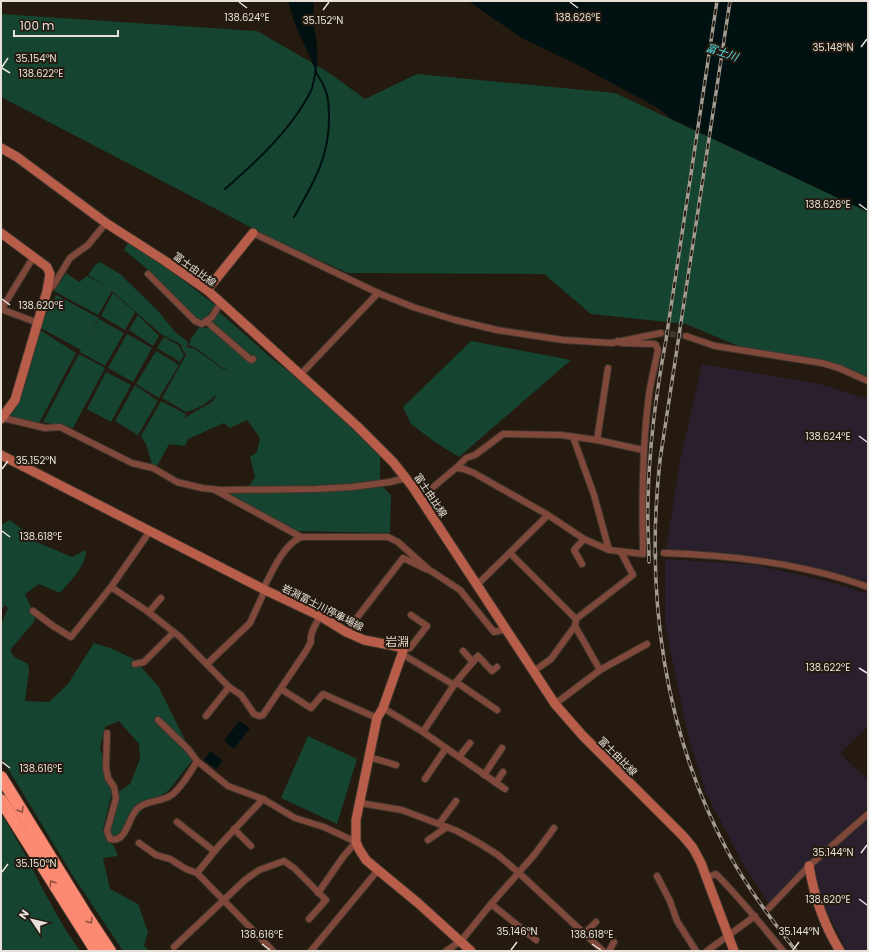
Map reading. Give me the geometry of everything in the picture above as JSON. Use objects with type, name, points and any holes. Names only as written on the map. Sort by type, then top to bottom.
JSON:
[{"type":"highway","points":[[1,777],[110,951]]},
{"type":"highway","points":[[1,800],[96,951]]},
{"type":"main road","name":"富士由比線","points":[[1,148],[17,157],[106,223],[207,290],[301,374],[393,462],[420,498],[555,704],[583,736],[683,836],[699,858],[708,877],[734,951]]},
{"type":"main road","points":[[1,233],[34,256],[47,267],[50,274],[47,291],[16,400],[2,418]]},
{"type":"main road","points":[[207,290],[253,233]]},
{"type":"main road","name":"岩淵富士川停車場線","points":[[1,455],[320,616],[346,632],[364,640],[400,647],[402,652]]},
{"type":"main road","points":[[402,652],[384,708],[378,718],[356,820],[356,842],[366,860],[471,951]]},
{"type":"main road","points":[[809,866],[811,879],[822,917],[840,951]]},
{"type":"street","points":[[47,291],[53,286],[70,258],[88,245],[106,223]]},
{"type":"street","points":[[253,233],[378,294],[426,312],[497,330],[572,340],[612,343],[660,333]]},
{"type":"street","points":[[34,256],[1,309],[38,323]]},
{"type":"street","points":[[148,274],[195,321],[202,324],[212,316],[221,302]]},
{"type":"street","points":[[301,374],[378,294]]},
{"type":"street","points":[[206,321],[251,360],[252,359]]},
{"type":"street","points":[[686,336],[715,346],[822,363],[839,368],[868,381]]},
{"type":"street","points":[[456,468],[474,473],[548,515],[584,539],[609,550],[643,554],[641,495],[643,450],[649,394],[658,350],[654,344],[620,343],[618,341]]},
{"type":"street","points":[[597,440],[608,368]]},
{"type":"street","points":[[2,418],[44,428],[60,427],[132,462],[153,468],[177,482],[213,489],[307,489],[352,487],[390,482],[406,478]]},
{"type":"street","points":[[420,498],[466,458],[475,456],[503,434],[546,434],[573,437],[597,440],[643,450]]},
{"type":"street","points":[[573,437],[594,495],[609,550]]},
{"type":"street","points":[[213,489],[301,537],[388,537],[398,542],[428,569],[460,590],[494,632],[507,629]]},
{"type":"street","points":[[477,585],[548,515]]},
{"type":"street","points":[[33,611],[71,637],[111,587],[150,531]]},
{"type":"street","points":[[207,664],[250,623],[264,589],[284,552],[290,543],[301,537]]},
{"type":"street","points":[[582,564],[574,550],[584,539]]},
{"type":"street","points":[[534,671],[551,659],[575,626],[576,619],[633,575],[621,552]]},
{"type":"street","points":[[510,553],[576,619]]},
{"type":"street","points":[[664,553],[689,554],[798,567],[868,587]]},
{"type":"street","points":[[346,632],[403,558],[422,568],[428,569]]},
{"type":"street","points":[[111,587],[149,612],[180,637],[229,687],[241,694],[254,714],[259,716],[263,715],[306,651],[312,632],[320,616]]},
{"type":"street","points":[[149,612],[160,598]]},
{"type":"street","points":[[402,652],[410,648],[427,626],[410,615]]},
{"type":"street","points":[[575,626],[600,670]]},
{"type":"street","points":[[135,664],[144,662],[174,632]]},
{"type":"street","points":[[555,704],[600,670],[647,644]]},
{"type":"street","points":[[463,651],[472,662]]},
{"type":"street","points":[[402,652],[497,710]]},
{"type":"street","points":[[423,732],[455,683],[478,656],[492,671],[497,667]]},
{"type":"street","points":[[206,716],[229,687]]},
{"type":"street","points":[[281,689],[311,708],[323,694],[378,718]]},
{"type":"street","points":[[384,708],[423,732],[506,790]]},
{"type":"street","points":[[158,720],[188,749],[197,761],[228,786],[263,799],[294,818],[324,827],[356,842],[343,857],[318,893]]},
{"type":"street","points":[[107,733],[106,768],[108,778],[114,788],[116,798],[107,831],[110,839],[114,840],[121,838],[126,832],[132,814],[138,808],[146,803],[170,796],[175,792],[197,761]]},
{"type":"street","points":[[459,758],[470,742]]},
{"type":"street","points":[[424,779],[446,748]]},
{"type":"street","points":[[484,775],[502,748]]},
{"type":"street","points":[[369,757],[396,765]]},
{"type":"street","points":[[496,783],[504,772]]},
{"type":"street","points":[[197,873],[214,851],[263,799]]},
{"type":"street","points":[[438,824],[456,801]]},
{"type":"street","points":[[360,803],[402,810],[438,824],[479,843],[498,855],[519,872],[603,951]]},
{"type":"street","points":[[769,908],[809,866],[868,814]]},
{"type":"street","points":[[177,822],[214,851]]},
{"type":"street","points":[[428,840],[447,828]]},
{"type":"street","points":[[446,951],[461,941],[535,854],[554,828]]},
{"type":"street","points":[[234,829],[251,846]]},
{"type":"street","points":[[139,843],[156,855],[170,859],[186,869],[197,873],[273,951]]},
{"type":"street","points":[[174,947],[245,880],[259,870],[284,861],[294,868],[326,900],[309,919]]},
{"type":"street","points":[[311,951],[378,870]]},
{"type":"street","points":[[708,877],[716,874],[748,907],[783,951]]},
{"type":"street","points":[[657,876],[670,901],[677,922],[696,951]]},
{"type":"street","points":[[491,904],[536,940]]},
{"type":"street","points":[[707,951],[755,916]]},
{"type":"street","points":[[584,934],[596,922]]},
{"type":"street","points":[[610,951],[614,942]]},
{"type":"shaded area","points":[[702,364],[820,384],[868,399],[868,583],[778,561],[666,550],[680,461]]},
{"type":"shaded area","points":[[665,559],[757,565],[834,583],[868,594],[868,726],[840,753],[868,780],[868,807],[769,904],[742,862],[706,793],[688,735],[665,625]]},
{"type":"shaded area","points":[[868,815],[868,951],[847,951],[828,914],[813,870],[813,865]]},
{"type":"green space","points":[[1,14],[257,31],[328,72],[365,99],[417,74],[615,93],[868,212],[868,376],[839,368],[750,351],[686,324],[591,314],[544,274],[348,273],[283,244],[1,97]]},
{"type":"green space","points":[[129,241],[147,252],[216,306],[208,314],[213,318],[218,311],[270,357],[319,395],[380,455],[380,484],[391,495],[390,533],[294,531],[226,496],[249,486],[255,477],[250,457],[257,452],[260,438],[247,420],[230,428],[224,423],[188,439],[185,446],[169,444],[156,468],[153,467],[146,444],[141,436],[161,401],[186,414],[184,418],[212,402],[218,393],[204,405],[186,412],[162,398],[186,355],[180,345],[184,346],[161,334],[112,291],[98,315],[54,291],[66,273],[79,282],[87,276],[105,286],[88,275],[95,265],[100,262],[120,274],[158,311],[176,333],[188,342],[187,347],[195,349],[223,369],[228,369],[223,368],[196,348],[189,345],[191,339],[200,326],[212,328],[209,324],[196,322],[146,268],[124,250]]},
{"type":"green space","points":[[113,293],[135,312],[125,330],[101,316]]},
{"type":"green space","points":[[56,295],[99,318],[87,339],[99,319],[124,333],[105,366],[80,352],[81,350],[39,327]]},
{"type":"green space","points":[[138,315],[159,336],[153,346],[129,330]]},
{"type":"green space","points":[[40,330],[76,353],[37,427],[7,416]]},
{"type":"green space","points":[[127,334],[152,348],[133,382],[108,368]]},
{"type":"green space","points":[[164,337],[178,345],[184,355],[180,362],[157,348]]},
{"type":"green space","points":[[471,341],[571,360],[459,457],[435,442],[411,424],[403,407]]},
{"type":"green space","points":[[156,351],[179,365],[159,398],[136,384]]},
{"type":"green space","points":[[79,354],[105,368],[73,428],[43,422]]},
{"type":"green space","points":[[106,372],[131,385],[111,422],[87,409]]},
{"type":"green space","points":[[135,385],[158,401],[138,435],[115,421]]},
{"type":"green space","points":[[10,520],[39,543],[72,557],[86,550],[80,568],[73,579],[60,593],[39,584],[25,594],[35,617],[34,622],[10,650],[14,657],[28,664],[29,670],[25,701],[49,702],[68,684],[94,643],[110,648],[134,659],[158,686],[194,758],[169,790],[144,807],[117,843],[107,835],[117,793],[130,784],[140,759],[139,744],[119,721],[105,727],[100,748],[112,792],[103,829],[106,840],[114,846],[118,856],[103,858],[110,889],[138,904],[148,932],[144,946],[150,951],[123,951],[71,873],[1,757],[1,625],[8,608],[5,605],[1,611],[1,525]]},
{"type":"green space","points":[[308,736],[357,759],[337,824],[281,798]]},
{"type":"green space","points":[[1,814],[59,918],[80,951],[1,951]]},
{"type":"water","points":[[288,1],[313,1],[316,71],[295,24]]},
{"type":"water","name":"富士川","points":[[468,1],[868,1],[868,212],[672,119],[658,108],[582,67],[522,38]]},
{"type":"water","points":[[239,721],[250,728],[234,749],[224,741]]},
{"type":"water","points":[[210,751],[223,761],[216,769],[204,760]]},
{"type":"waterway","points":[[225,189],[254,163],[272,144],[289,125],[307,98],[312,88],[316,68],[316,46],[314,33]]},
{"type":"waterway","points":[[294,217],[314,181],[327,144],[329,130],[328,99],[324,87],[316,72]]},
{"type":"tunnel","points":[[661,333],[686,336]]},
{"type":"tunnel","points":[[643,554],[664,553]]},
{"type":"railway","points":[[649,562],[649,481],[654,420],[717,1]]},
{"type":"railway","points":[[730,1],[660,460],[656,511],[655,562],[658,612],[664,663],[675,712],[689,761],[707,808],[729,854],[744,880],[796,951]]},
{"type":"district","name":"岩淵","points":[[397,642]]}]
